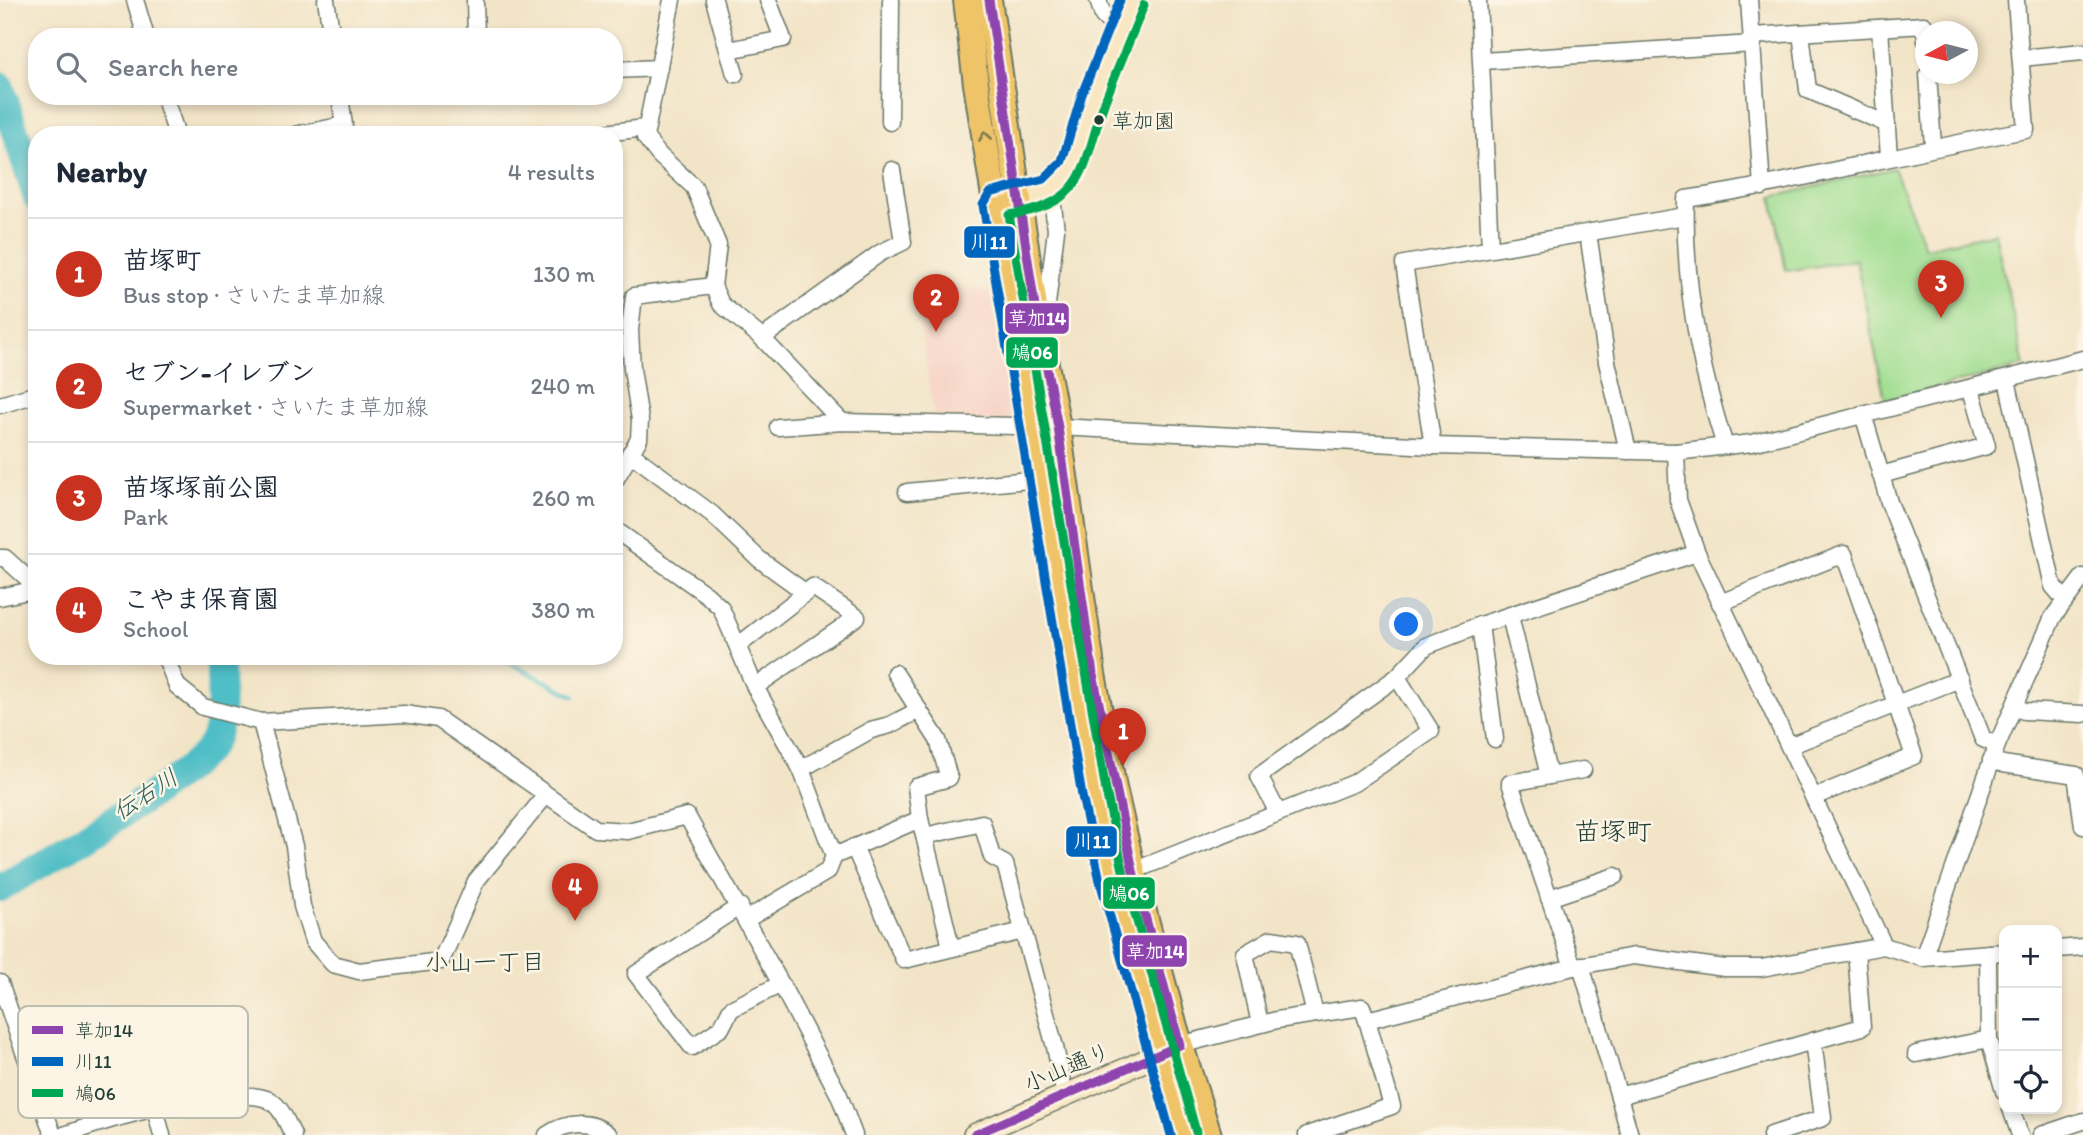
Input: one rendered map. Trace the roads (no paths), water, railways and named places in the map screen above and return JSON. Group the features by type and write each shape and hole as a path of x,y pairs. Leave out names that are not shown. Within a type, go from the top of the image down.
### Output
{"main road":[{"path":"966,0 1007,202 1035,307 1058,428 1093,674 1170,1050 1184,1135"},
{"path":"989,0 1031,428 1109,866 1170,1050 1209,1135"}],"street":[{"path":"135,0 143,28"},
{"path":"326,0 330,28"},
{"path":"475,0 476,28"},
{"path":"672,0 645,137 659,155 694,187 718,245 713,286 721,304 762,338 842,422"},
{"path":"714,0 735,74"},
{"path":"729,50 783,39 768,0"},
{"path":"890,122 891,0"},
{"path":"1098,0 1103,16 1119,32"},
{"path":"1007,202 1051,190 1073,167 1093,99 1133,0"},
{"path":"1478,0 1490,248"},
{"path":"1749,0 1762,187"},
{"path":"1726,446 1708,391 1689,279 1686,199 1762,187 1933,146 2026,130 2016,0"},
{"path":"1482,61 1915,26"},
{"path":"1880,28 1889,157"},
{"path":"1801,33 1808,90 1887,124"},
{"path":"2022,58 2083,52"},
{"path":"623,70 659,68"},
{"path":"1929,84 1933,146"},
{"path":"167,105 174,126"},
{"path":"339,126 344,125 341,105"},
{"path":"623,131 645,128"},
{"path":"762,338 880,253 903,242 892,170"},
{"path":"1035,307 1047,304 1056,230 1051,190"},
{"path":"1433,446 1404,264 1685,216"},
{"path":"1588,233 1608,362 1628,451"},
{"path":"623,466 639,439 640,420 632,369 634,296 713,286"},
{"path":"623,319 632,319"},
{"path":"778,427 842,422 1058,428 1433,446 1676,452 1752,443 2083,359"},
{"path":"2007,380 2053,586 2064,599"},
{"path":"1881,475 1987,446 1971,389"},
{"path":"0,405 28,397"},
{"path":"1863,414 1881,475 1983,739 2003,765 2076,775 2083,826"},
{"path":"1676,452 1678,500 1697,554 1884,946"},
{"path":"630,453 712,514 760,559 806,593"},
{"path":"907,492 1039,479"},
{"path":"623,535 707,594 721,608 755,687 801,769 834,856 828,871 743,913 636,974 692,1047 721,1028 732,1009 781,984"},
{"path":"1278,813 1259,776 1397,677 1426,646 1480,625 1697,554"},
{"path":"1720,603 1844,554 1894,705 1914,756 1814,797"},
{"path":"0,558 5,558 28,580"},
{"path":"1923,958 1994,752 2044,635 2064,599 2083,577"},
{"path":"739,645 813,587 857,617 755,687"},
{"path":"0,597 28,590"},
{"path":"1510,616 1549,776"},
{"path":"1480,625 1484,704 1495,739"},
{"path":"169,665 177,685 204,707 261,722 404,714 438,719 596,829 628,831 687,816 781,984 839,1096 854,1135"},
{"path":"895,673 938,740 949,778 916,787 920,819 951,947"},
{"path":"1133,871 1354,783 1431,731 1397,677"},
{"path":"1789,746 1959,679"},
{"path":"2014,707 2083,714"},
{"path":"801,769 871,730 890,725 919,710"},
{"path":"261,722 294,846 302,906 310,933 333,964 359,971 441,961 476,881 546,795"},
{"path":"1583,770 1510,783 1549,898 1577,966 1619,1096 1624,1133"},
{"path":"834,856 920,819"},
{"path":"925,836 982,823 992,857 1005,864 1055,1047 1065,1096"},
{"path":"855,847 904,960 1023,931"},
{"path":"1549,898 1615,876"},
{"path":"1259,1024 1245,954 1271,939 1297,943 1315,1014"},
{"path":"1367,1020 1577,966 1634,956 1725,968 1761,968 1884,946 1923,958 1996,953 1989,1039 1999,1074"},
{"path":"2062,949 2083,947"},
{"path":"1619,1096 1862,1027 1856,951"},
{"path":"0,983 18,1036"},
{"path":"1170,1050 1259,1024 1362,1007 1392,1106 1307,1135"},
{"path":"1916,1054 1989,1039"},
{"path":"1771,1135 1823,1118 1813,1041"},
{"name":"小山通り","path":"974,1135 1170,1050"},
{"path":"248,1097 269,1100 279,1109 293,1135"},
{"path":"2013,1114 2020,1135"},
{"path":"46,1118 52,1135"},
{"path":"64,1135 124,1118"},
{"path":"157,1118 162,1135"},
{"path":"2041,1135 2083,1121"},
{"path":"547,1135 560,1126 574,1124 592,1126 609,1135"}],"waterway":[{"name":"伝右川","path":"0,86 28,171"},
{"name":"伝右川","path":"0,888 116,818 201,757 217,732 221,700 220,665"},
{"path":"514,665 574,696"}],"place":[{"name":"草加園","path":"1099,120"},
{"name":"苗塚塚前公園","path":"1941,318"},
{"name":"セブン-イレブン","path":"936,332"},
{"name":"苗塚町","path":"1123,766"},
{"name":"こやま保育園","path":"575,921"}],"district":[{"name":"苗塚町","path":"1613,831"},
{"name":"小山一丁目","path":"485,961"}]}
